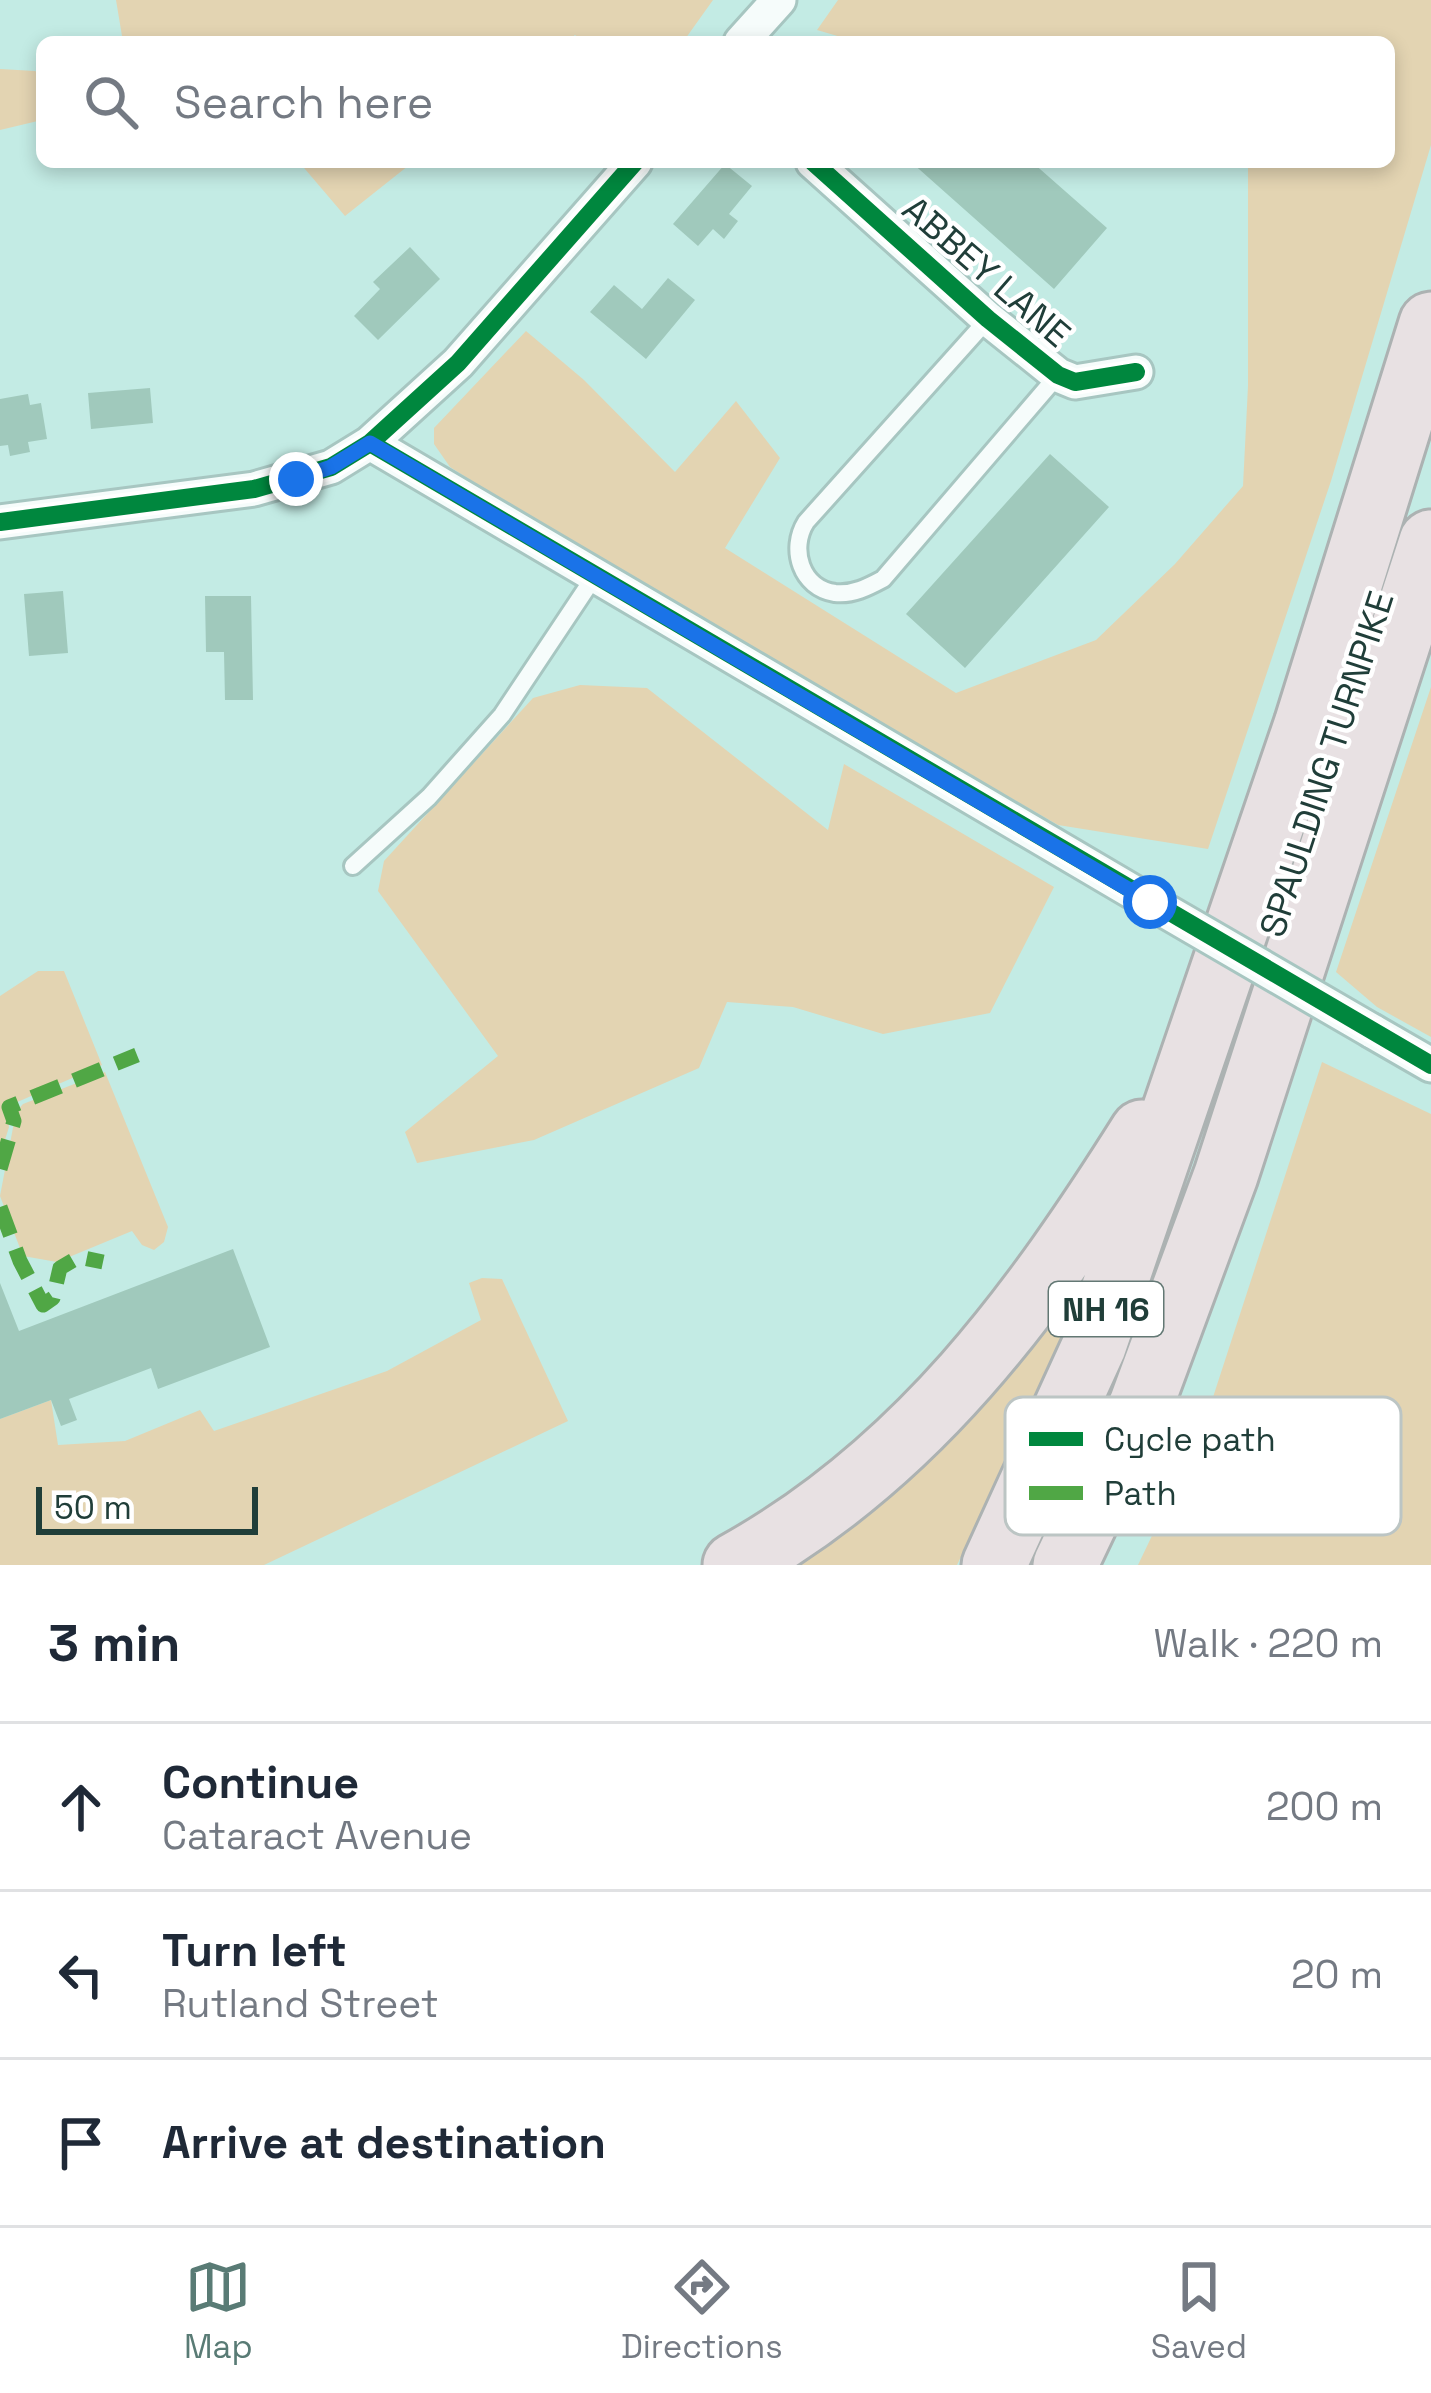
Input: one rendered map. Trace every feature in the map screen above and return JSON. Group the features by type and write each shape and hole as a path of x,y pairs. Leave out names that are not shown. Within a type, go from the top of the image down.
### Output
{"highway":[{"name":"SPAULDING TURNPIKE","path":"1072,1397 1094,1346 1306,725 1431,324"},
{"name":"SPAULDING TURNPIKE","path":"1145,1397 1226,1175 1431,542"},
{"path":"735,1565 830,1502 937,1410 1052,1271 1197,1045"},
{"name":"SPAULDING TURNPIKE","path":"994,1565 1009,1535"},
{"name":"SPAULDING TURNPIKE","path":"1064,1565 1079,1535"}],"street":[{"path":"746,36 779,0"},
{"path":"0,522 254,489 331,467 370,443 458,363 630,168"},
{"name":"ABBEY LANE","path":"820,168 988,319 1058,375 1075,382 1136,372"},
{"path":"370,443 1431,1065"}],"lane":[{"path":"988,319 806,522 800,532 798,558 820,589 839,594 861,591 883,579 1058,375"},
{"path":"352,866 429,797 502,715 594,577"}],"shaded area":[{"path":"116,0 713,0 687,36 122,36"},
{"path":"838,0 1431,0 1431,145 1331,481 1208,849 1058,825 591,557 450,467 434,444 434,428 526,331 584,380 675,472 736,401 780,458 725,548 956,693 1096,640 1175,564 1243,486 1248,168 1395,168 1395,36 838,36 817,30"},
{"path":"0,69 36,72 36,121 0,130"},
{"path":"304,168 405,168 345,216"},
{"path":"580,685 647,688 828,830 844,764 1054,887 990,1013 883,1034 793,1007 727,1002 699,1068 534,1140 417,1163 405,1132 498,1056 378,891 384,861 533,698"},
{"path":"1431,687 1431,1037 1377,1007 1336,972"},
{"path":"38,971 64,971 102,1065 6,1107 9,1127 0,1156 0,996"},
{"path":"1322,1062 1431,1114 1431,1565 1138,1565 1152,1535 1401,1535 1401,1397 1213,1397"},
{"path":"105,1072 168,1227 164,1242 154,1250 142,1245 132,1231 57,1262 23,1256 0,1196 16,1112 23,1104"},
{"path":"1067,1276 1085,1285 1038,1397 1005,1397 1005,1468 957,1565 764,1565"},
{"path":"502,1279 568,1421 264,1565 0,1565 0,1419 51,1400 58,1445 125,1441 200,1410 214,1431 387,1371 481,1320 469,1283"}],"building":[{"path":"722,168 730,168 752,186 729,214 738,221 724,239 713,229 698,246 673,224"},
{"path":"918,168 1039,168 1107,228 1054,289"},
{"path":"410,247 440,279 378,340 354,316 380,289 373,282"},
{"path":"668,278 695,300 646,359 590,312 614,285 642,309"},
{"path":"150,388 153,423 91,429 88,393"},
{"path":"28,394 30,405 41,403 47,439 28,442 30,452 10,456 8,445 0,446 0,399"},
{"path":"1050,454 1109,507 965,668 906,614"},
{"path":"63,591 68,653 29,656 24,594"},
{"path":"205,596 251,596 253,700 225,700 224,652 206,652"},
{"path":"233,1249 270,1347 158,1389 151,1368 69,1399 77,1420 61,1426 51,1400 0,1419 0,1283 19,1331"}],"marked path":[{"path":"0,1169 14,1121 9,1107 137,1055"},
{"path":"0,1207 43,1305 53,1298 60,1268 79,1257 103,1262"}],"cycle path":[{"path":"0,522 254,489 331,467 370,443 458,363 630,168"},
{"path":"820,168 988,319 1058,375 1075,382 1136,372"},
{"path":"370,443 1431,1065"}],"route":[{"path":"296,479 331,467 370,443 1150,902"}]}
